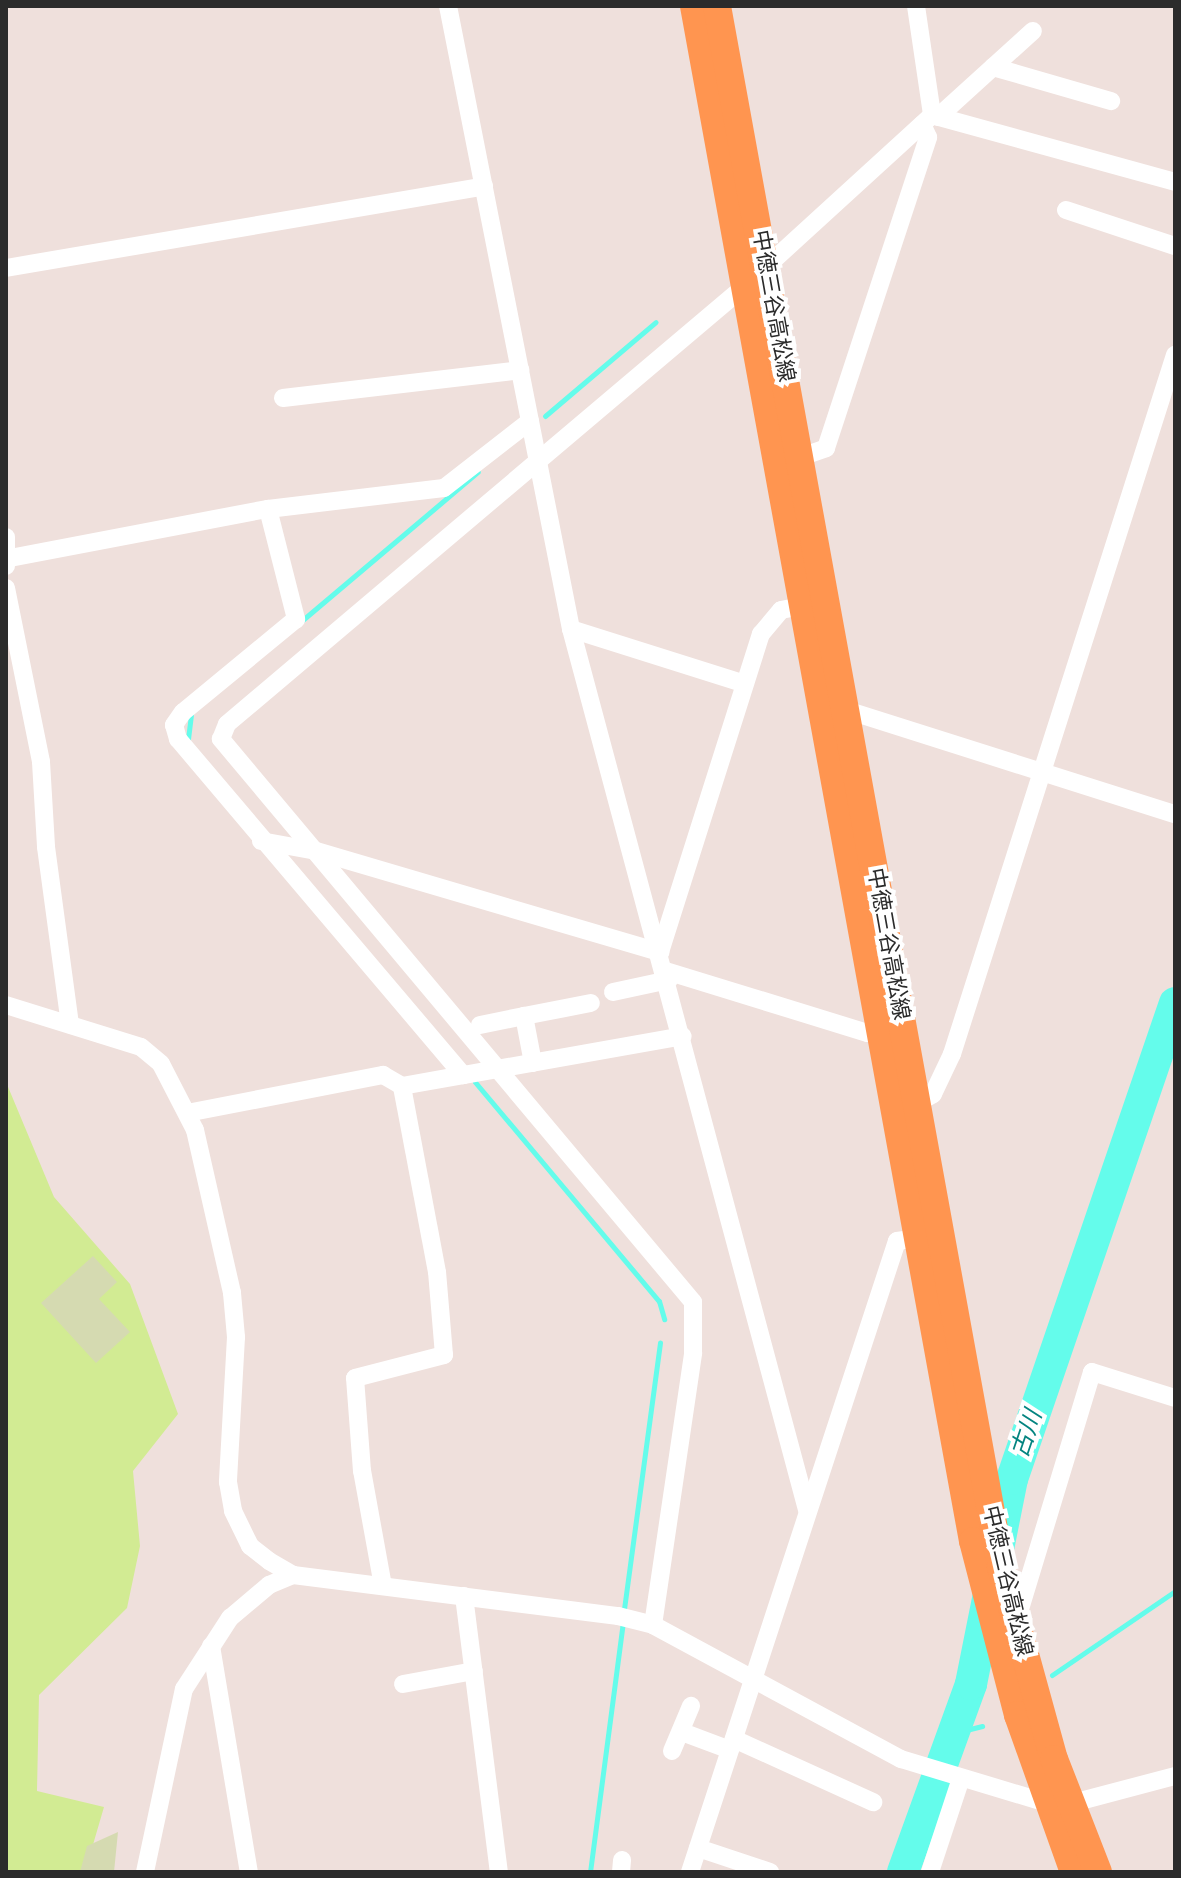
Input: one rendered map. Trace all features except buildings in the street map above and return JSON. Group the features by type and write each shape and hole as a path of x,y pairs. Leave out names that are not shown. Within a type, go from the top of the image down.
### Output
{"main road":[{"name":"中徳三谷高松線","path":"694,6 755,276 930,1236 1014,1624 1074,1872"},
{"name":"中徳三谷高松線","path":"717,6 755,276"},
{"name":"中徳三谷高松線","path":"834,706 881,1030 906,1108"},
{"name":"中徳三谷高松線","path":"930,1236 973,1541 1000,1657 1058,1804 1098,1872"}],"street":[{"path":"448,6 571,629 668,976 807,1510"},
{"path":"789,460 826,448 928,137 931,119 916,6"},
{"path":"653,1625 693,1353 693,1302 501,1069 221,739 227,724 539,463 1033,31"},
{"path":"993,67 1111,101"},
{"path":"931,119 1175,182"},
{"path":"6,268 484,186"},
{"path":"1066,210 1175,246"},
{"path":"906,1108 933,1094 952,1054 1175,355"},
{"path":"283,398 520,370"},
{"path":"6,537 8,562 268,509 444,488 530,421"},
{"path":"268,509 296,619 174,725 178,739 261,841 463,1075"},
{"path":"6,588 11,659 41,762 70,1024"},
{"path":"660,952 761,634 781,610 814,604"},
{"path":"571,629 745,684"},
{"path":"834,706 1175,814"},
{"path":"261,841 316,851 660,952"},
{"path":"613,992 668,976 868,1033 881,1030"},
{"path":"480,1025 591,1003"},
{"path":"6,1005 141,1047 161,1064 187,1113 204,1164 232,1293 238,1370 229,1432 233,1511 250,1546 293,1575 618,1616 653,1625 752,1682 901,1759 1058,1804 1175,1776"},
{"path":"524,1016 533,1063"},
{"path":"187,1113 383,1075 402,1086 683,1036"},
{"path":"383,1586 373,1509 362,1471 355,1378 444,1355 437,1272 402,1086"},
{"path":"690,1872 897,1241 930,1236"},
{"path":"1014,1624 1092,1372 1175,1398"},
{"path":"145,1872 175,1713 211,1646 251,1597 293,1575"},
{"path":"464,1596 499,1872"},
{"path":"211,1646 249,1872"},
{"path":"403,1684 474,1671"},
{"path":"672,1751 691,1706"},
{"path":"682,1732 732,1744 873,1802"},
{"path":"930,1872 956,1777"},
{"path":"698,1848 770,1872"}],"green space":[{"path":"6,1082 54,1197 130,1284 178,1414 133,1471 140,1546 127,1608 39,1695 37,1791 104,1807 85,1872 6,1872"},
{"path":"93,1256 117,1282 99,1299 130,1332 96,1363 41,1303"},
{"path":"118,1832 114,1872 80,1872 87,1846"}],"waterway":[{"path":"545,416 656,322"},
{"path":"299,623 478,472"},
{"path":"188,739 191,715"},
{"name":"古川","path":"903,1872 971,1684 1012,1479 1175,1003"},
{"path":"475,1082 659,1301 664,1319"},
{"path":"624,1609 660,1342"},
{"path":"1052,1675 1175,1591"},
{"path":"590,1872 623,1623"},
{"path":"954,1733 982,1726"}]}
